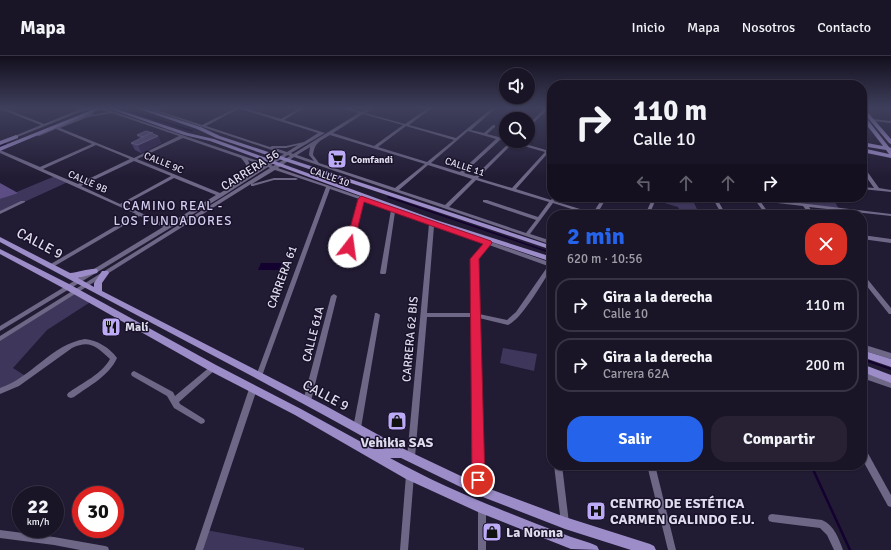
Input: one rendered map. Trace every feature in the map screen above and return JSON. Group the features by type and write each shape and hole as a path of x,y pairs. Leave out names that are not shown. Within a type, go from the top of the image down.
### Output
{"main road":[{"path":"0,143 34,131"},
{"path":"0,150 38,131"},
{"name":"CALLE 10","path":"172,131 184,135 215,136 378,189 392,190 522,234 547,246"},
{"path":"208,131 215,136"},
{"path":"874,131 890,152"},
{"path":"882,131 891,142"},
{"name":"CALLE 10","path":"215,136 363,197 547,261"},
{"path":"867,142 874,141 878,136"},
{"path":"867,145 890,152"},
{"path":"867,150 890,152"},
{"name":"CALLE 9","path":"0,239 198,345 323,409 406,455 479,490 564,523 650,550"},
{"name":"CALLE 9","path":"2,254 72,289 214,369 325,427 410,475 571,546 593,550"},
{"path":"69,276 81,275 94,271"},
{"path":"98,292 98,283 105,273"},
{"path":"198,345 200,361"},
{"path":"867,355 891,363"},
{"path":"214,369 240,367"},
{"path":"867,370 891,379"},
{"path":"323,409 325,427"},
{"path":"373,454 406,455"}],"street":[{"path":"0,150 49,131"},
{"name":"CALLE 9C","path":"64,131 221,195"},
{"path":"316,131 322,133"},
{"name":"CARRERA 56","path":"280,162 294,156 325,131"},
{"name":"CARRERA 56","path":"280,162 288,154 332,131"},
{"path":"375,147 397,131"},
{"path":"428,131 456,139"},
{"path":"392,190 429,163 467,131"},
{"path":"472,131 499,138"},
{"path":"485,134 488,131"},
{"name":"CALLE 11","path":"329,133 429,163 475,179 547,198"},
{"path":"78,186 184,135"},
{"name":"CALLE 10","path":"184,135 290,174 363,197"},
{"name":"CALLE 10","path":"215,136 262,146 308,160 392,190 547,242"},
{"path":"262,146 286,147 318,138"},
{"path":"318,138 312,147 311,155 316,162 322,165"},
{"path":"461,174 499,138"},
{"path":"40,169 95,144"},
{"path":"253,161 268,155 270,150 269,148"},
{"path":"446,207 505,148"},
{"path":"535,148 547,151"},
{"name":"CALLE 9B","path":"0,150 168,227"},
{"path":"274,150 279,155 282,168 290,174 296,167 303,164 315,163"},
{"path":"513,190 547,155"},
{"path":"238,185 246,178 250,169 248,161 242,157"},
{"path":"253,161 280,162 308,160"},
{"path":"271,167 280,162"},
{"name":"CARRERA 56","path":"82,283 94,271 271,167"},
{"name":"CARRERA 56","path":"0,329 82,283 105,273 233,194 271,167"},
{"path":"867,175 878,190"},
{"path":"121,205 174,176"},
{"path":"233,194 258,182 274,178 289,178 314,182"},
{"name":"CARRERA 61","path":"258,376 328,187"},
{"path":"867,189 891,191"},
{"path":"344,266 363,197"},
{"path":"486,201 538,219"},
{"path":"0,213 23,202"},
{"path":"522,234 538,219 551,202"},
{"name":"CALLE 11","path":"561,202 582,210"},
{"path":"784,202 848,210"},
{"name":"CALLE 10","path":"386,205 393,210 488,243 519,252"},
{"path":"805,205 809,210"},
{"path":"383,273 393,210"},
{"path":"867,212 891,215"},
{"path":"51,266 140,214"},
{"name":"CARRERA 62 BIS","path":"406,455 424,315 432,223"},
{"path":"867,238 891,240"},
{"path":"479,490 475,259 488,243"},
{"path":"424,315 476,315 508,323 518,314 547,270"},
{"path":"867,282 891,312"},
{"name":"CARRERA 56","path":"0,339 72,289"},
{"name":"CALLE 61A","path":"307,401 334,296"},
{"path":"357,428 377,315"},
{"path":"0,392 17,384 66,348 80,341 86,341 102,348 114,358 113,362 106,369 71,395"},
{"path":"867,349 891,356"},
{"path":"175,402 214,369"},
{"path":"134,374 170,394 177,406 201,421"},
{"path":"867,377 891,386"},
{"path":"199,550 253,389"},
{"path":"867,460 891,503"},
{"path":"559,470 564,523"},
{"path":"653,470 672,550"},
{"path":"404,550 410,475"},
{"path":"482,508 482,550"},
{"path":"772,518 822,524 828,527 839,550"},
{"path":"0,534 54,541 105,550"}],"shaded area":[{"path":"55,176 68,182 0,213 0,199"},
{"path":"0,183 18,193 0,199"},
{"path":"661,202 694,202 698,210 680,210 678,207"},
{"path":"782,202 835,202 839,209"},
{"path":"261,263 282,263 279,270 258,270"},
{"path":"75,292 92,301 47,330 13,368 27,377 0,391 0,339"},
{"path":"503,348 537,354 534,371 500,363"},
{"path":"206,530 304,548 304,550 199,550"}],"building":[{"path":"146,131 153,133 143,137 137,135"},
{"path":"151,133 158,136 138,145 131,143"}],"waterway":[{"path":"388,197 547,251"},
{"path":"867,361 891,369"},
{"path":"813,470 850,550"}],"place":[{"name":"Comfandi","path":"337,159"},
{"name":"Malí","path":"111,327"},
{"name":"Vehikia SAS","path":"397,421"},
{"name":"CENTRO DE ESTÉTICA CARMEN GALINDO E.U.","path":"596,511"},
{"name":"La Nonna","path":"492,532"}],"district":[{"name":"CAMINO REAL - LOS FUNDADORES","path":"173,212"}],"route":[{"path":"349,247 361,199 488,243 475,259 478,480"}]}
